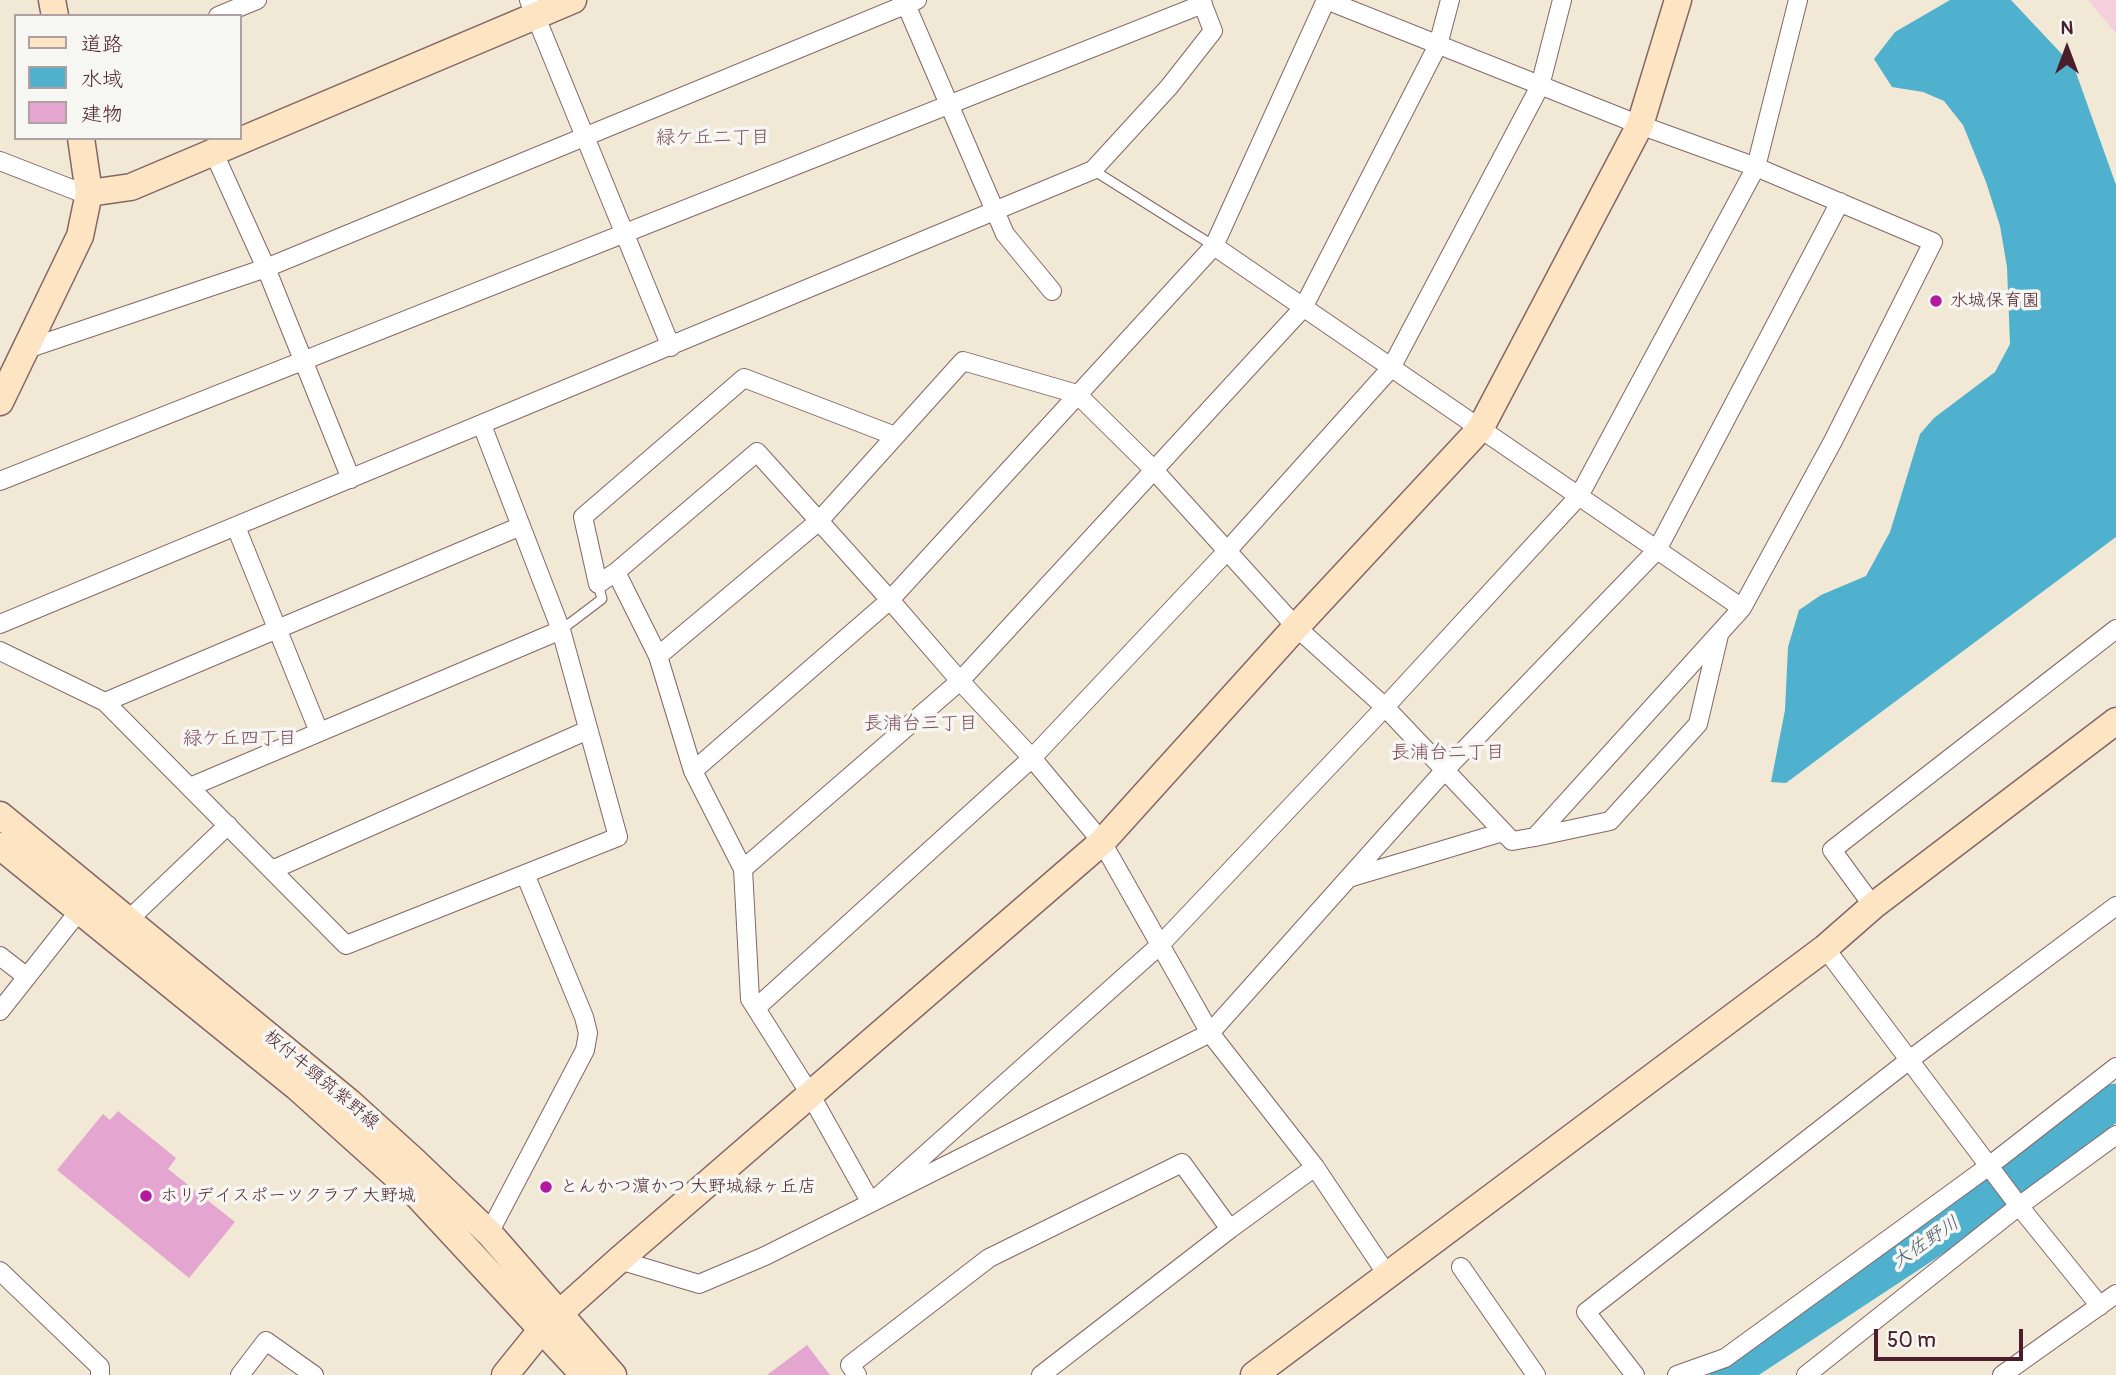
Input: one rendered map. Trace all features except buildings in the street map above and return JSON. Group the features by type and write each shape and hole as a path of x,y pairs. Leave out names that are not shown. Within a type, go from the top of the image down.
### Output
{"street":[{"path":"223,14 257,0"},
{"path":"242,139 532,8 573,0"},
{"path":"693,771 890,600 1214,246 1326,0 1640,125 1756,167 1933,242 1833,441 1742,608 1535,837"},
{"path":"743,869 960,681 1303,308 1438,45 1450,0"},
{"path":"755,1008 1032,758 1227,551 1391,368 1541,86 1562,0"},
{"path":"505,1375 551,1322 619,1260 1102,842 1480,429 1640,125 1678,0"},
{"path":"24,350 266,268 909,2 1005,234 1052,291"},
{"path":"0,481 1202,2 1213,31 1169,86 1093,170 0,624"},
{"path":"871,1203 1160,945 1385,707 1579,496 1756,167 1801,3"},
{"path":"532,8 671,347"},
{"path":"0,402 80,236 89,193 81,140"},
{"path":"0,162 89,193 131,187 240,140"},
{"path":"213,152 266,268 351,479"},
{"path":"619,1260 699,1284 765,1256 1210,1033 1444,771 1657,550 1840,202"},
{"path":"1214,246 1742,608"},
{"path":"658,656 819,521 963,361 1077,394 1153,470 1296,627 1385,707 1512,841 1610,821 1698,724 1720,631"},
{"path":"895,436 744,378 583,517 598,584 616,572 757,452 1032,758 1102,842 1210,1033 1315,1167 1388,1276"},
{"path":"0,651 105,702 346,945 618,837 561,630 482,425"},
{"path":"105,702 521,526"},
{"path":"236,527 319,732"},
{"path":"616,572 658,656 693,771 743,869 750,999 810,1094 871,1203"},
{"path":"1873,906 1832,850 2116,629"},
{"path":"190,787 561,630"},
{"path":"1254,1375 1825,948 1873,906 2116,721"},
{"path":"272,870 588,730"},
{"name":"板付牛頸筑紫野線","path":"0,815 119,928 415,1193 551,1322 613,1375"},
{"path":"119,928 228,825"},
{"path":"1348,878 1503,832"},
{"name":"板付牛頸筑紫野線","path":"0,846 79,911 119,928 349,1102 414,1160 489,1234 551,1322 584,1375"},
{"path":"489,1234 585,1050 588,1033 584,1017 525,874"},
{"path":"1635,1375 1586,1312 1908,1060 2116,906"},
{"path":"0,1011 79,911"},
{"path":"1825,948 2019,1206 2100,1306"},
{"path":"0,956 27,977"},
{"path":"1677,1375 1725,1358 1989,1166 2116,1067"},
{"path":"1806,1375 2019,1206 2116,1135"},
{"path":"857,1375 850,1365 989,1258 1182,1163 1230,1229"},
{"path":"1041,1375 1315,1167"},
{"path":"1461,1267 1535,1375"},
{"path":"0,1271 100,1367 100,1375"},
{"path":"2001,1375 2116,1294"},
{"path":"240,1375 266,1341 314,1375"}],"lane":[{"path":"1093,170 1214,246"},
{"path":"561,630 601,599 598,584"}],"shaded area":[{"path":"2088,0 2116,0 2116,33"}],"water":[{"path":"1950,0 2011,0 2074,67 2116,185 2116,537 1786,783 1771,782 1785,710 1788,647 1799,610 1821,595 1866,576 1890,532 1920,434 1934,418 1995,372 2010,344 2007,267 2000,226 1963,125 1944,101 1923,92 1892,87 1874,59 1895,32"}],"waterway":[{"name":"大佐野川","path":"1727,1375 1949,1229 2116,1101"}],"place":[{"name":"水城保育園","path":"1936,301"},
{"name":"とんかつ濵かつ 大野城緑ヶ丘店","path":"546,1187"},
{"name":"ホリデイスポーツクラブ 大野城","path":"146,1196"}],"district":[{"name":"緑ケ丘二丁目","path":"713,138"},
{"name":"長浦台三丁目","path":"921,724"},
{"name":"緑ケ丘四丁目","path":"240,739"},
{"name":"長浦台二丁目","path":"1448,753"}]}
